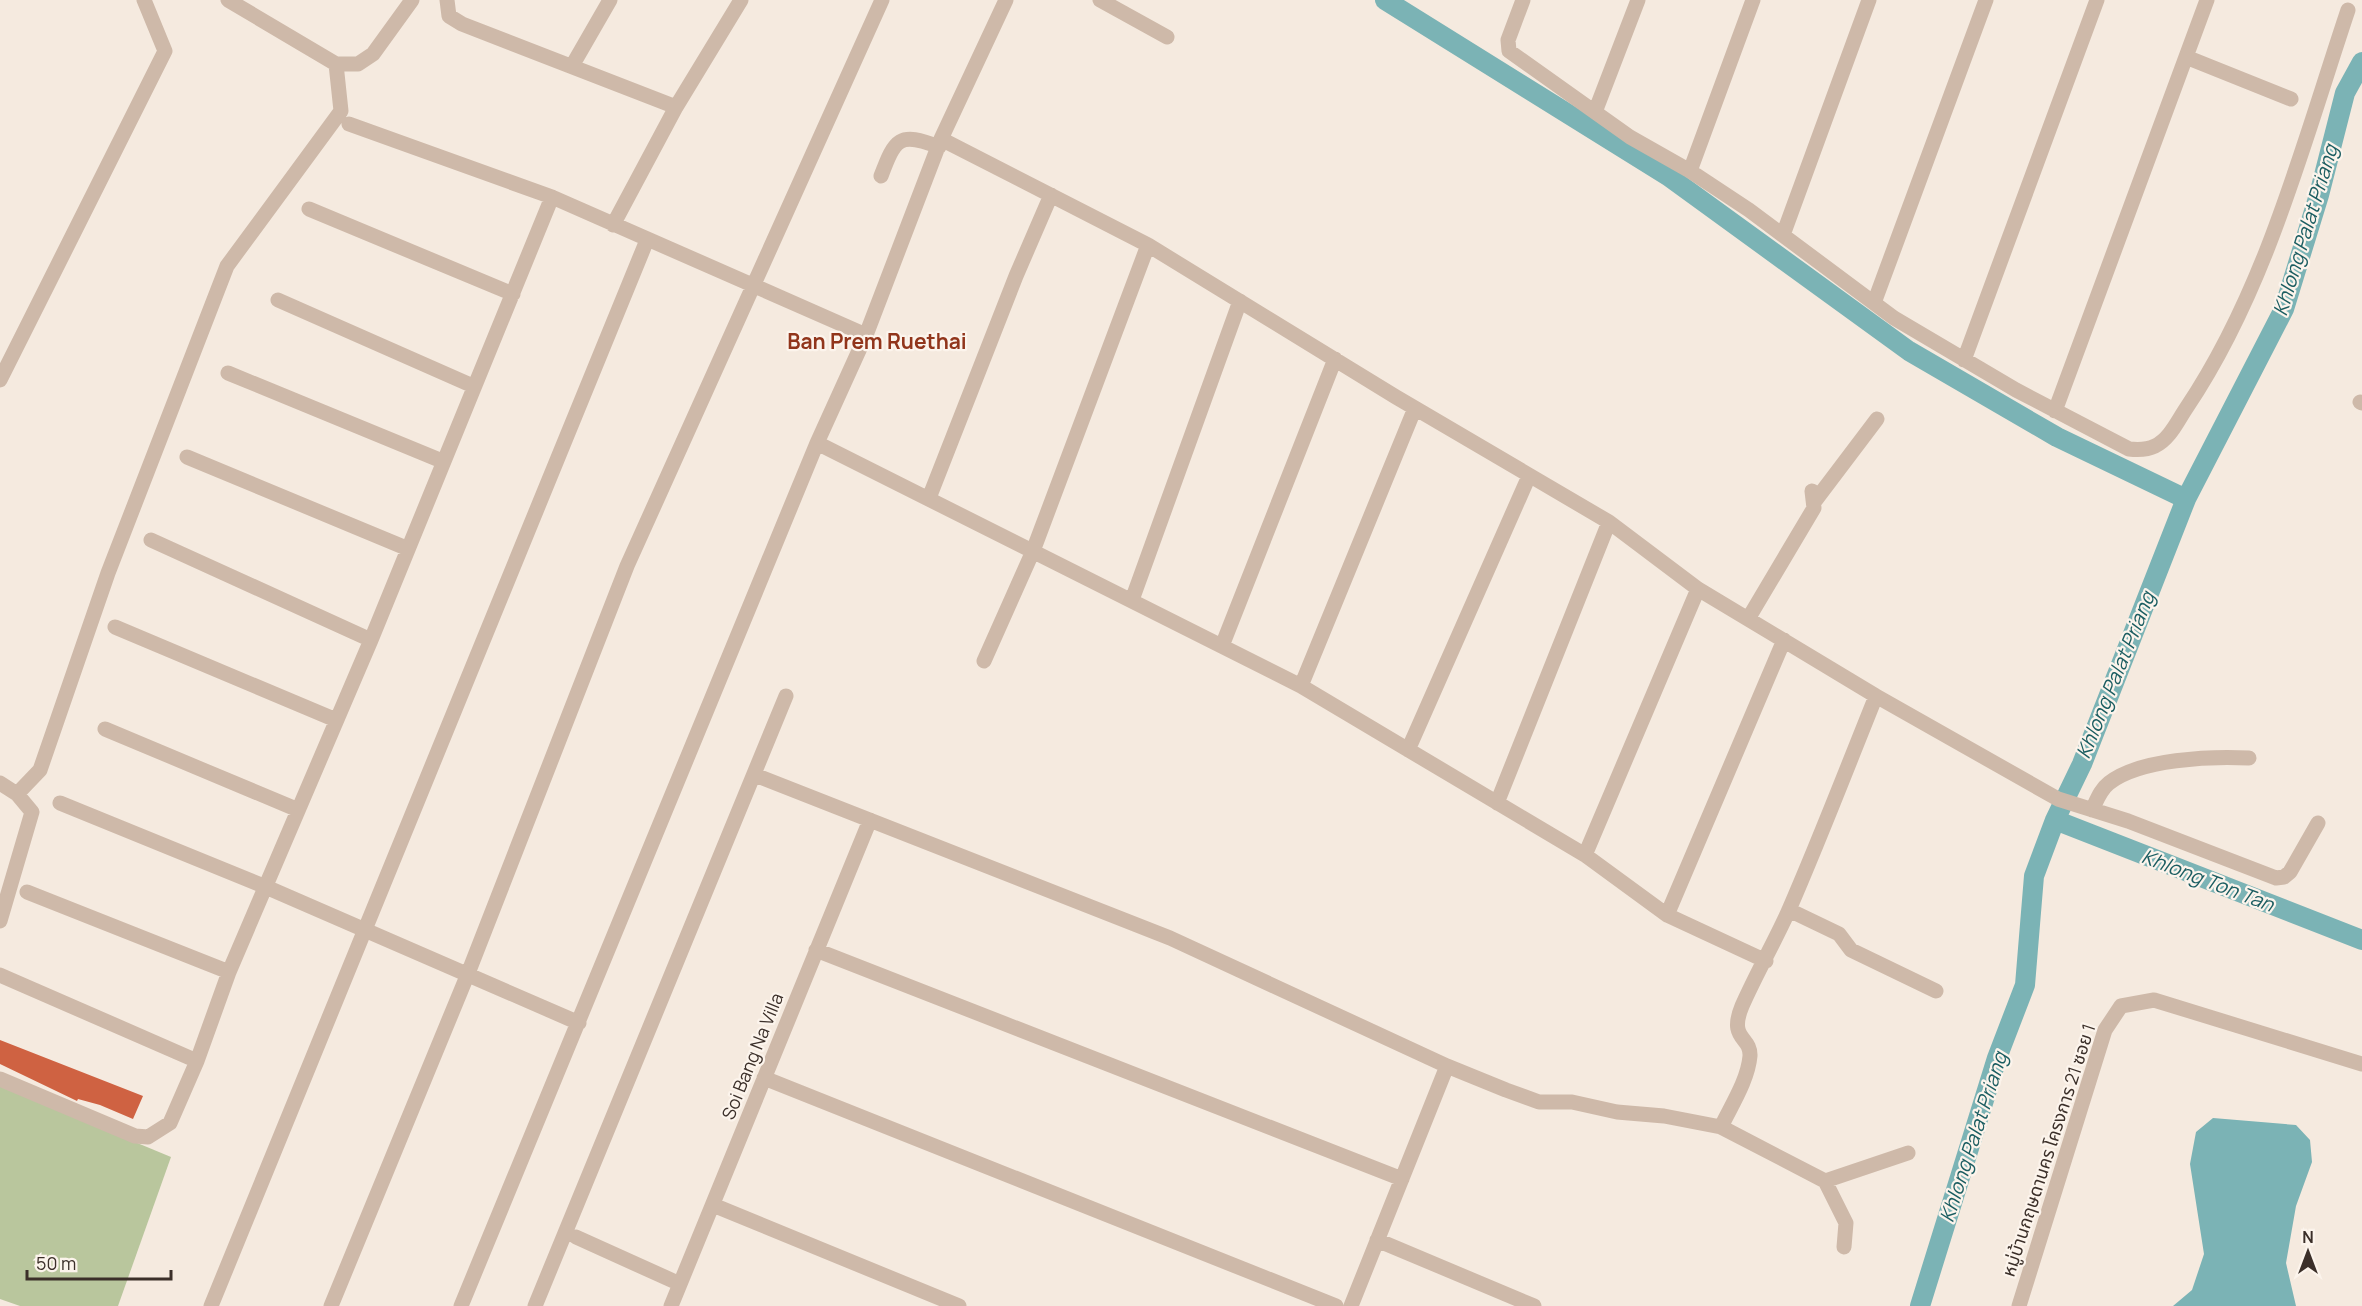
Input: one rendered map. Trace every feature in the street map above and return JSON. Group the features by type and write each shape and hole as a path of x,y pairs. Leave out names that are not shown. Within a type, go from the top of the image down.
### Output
{"street":[{"path":"0,380 165,51 144,0"},
{"path":"228,0 336,64 358,64 374,54 412,0"},
{"path":"447,0 449,15 462,24 676,107"},
{"path":"572,66 610,0"},
{"path":"612,225 676,107 741,0"},
{"path":"331,1306 467,976 627,566 752,284 882,0"},
{"path":"461,1306 817,443 866,335 940,143 1006,0"},
{"path":"1100,0 1167,38"},
{"path":"1523,0 1508,40 1509,51 1630,137 1690,171 1783,235 1874,303 1964,360 2128,449 2142,450 2156,446 2169,434 2214,366 2272,237 2348,10"},
{"path":"1595,111 1638,0"},
{"path":"1690,171 1753,0"},
{"path":"1783,235 1869,0"},
{"path":"1874,303 1986,0"},
{"path":"1964,360 2097,0"},
{"path":"2055,411 2207,0"},
{"path":"2186,57 2291,99"},
{"path":"17,794 40,771 108,573 227,266 340,111 336,64"},
{"path":"349,124 552,197 866,335"},
{"path":"881,176 893,147 903,139 940,143 1052,195 1148,245 1415,408 1609,522 1698,589 1876,696 2058,799 2128,821 2276,878 2284,877 2290,872 2318,823"},
{"path":"929,498 1016,276 1052,195"},
{"path":"0,1079 135,1136 148,1137 170,1123 197,1061 229,972 266,887 296,809 371,639 406,548 552,197"},
{"path":"309,209 513,294"},
{"path":"212,1306 367,931 647,240"},
{"path":"984,661 1033,550 1148,245"},
{"path":"278,300 473,386"},
{"path":"1132,600 1240,301"},
{"path":"1222,646 1335,359"},
{"path":"228,374 442,461"},
{"path":"1301,686 1415,408"},
{"path":"1748,619 1814,508 1814,496 1877,419"},
{"path":"817,443 1301,686 1585,855 1667,915 1766,961"},
{"path":"187,457 406,548"},
{"path":"1408,750 1529,476"},
{"path":"1497,803 1609,522"},
{"path":"151,540 371,639"},
{"path":"1585,855 1698,589"},
{"path":"115,627 336,720"},
{"path":"1667,915 1784,639"},
{"path":"535,1306 598,1146 755,775 786,696"},
{"path":"1721,1128 1747,1070 1750,1054 1748,1046 1738,1036 1737,1027 1742,1006 1789,910 1876,696"},
{"path":"105,729 296,809"},
{"path":"2085,809 2107,784 2140,767 2216,756 2249,758"},
{"path":"755,775 1170,938 1447,1066 1539,1102 1572,1102 1617,1112 1664,1116 1721,1128 1825,1180 1846,1223 1844,1247"},
{"path":"0,783 17,794 32,812 0,921"},
{"path":"60,803 266,887 579,1023"},
{"name":"Soi Bang Na Villa","path":"671,1306 870,820"},
{"path":"27,892 229,972"},
{"path":"1789,910 1839,934 1851,950 1936,991"},
{"path":"816,950 1402,1179"},
{"path":"0,975 197,1061"},
{"name":"หมู่บ้านกฤษดานคร โครงการ 21 ซอย 1","path":"2019,1306 2033,1254 2105,1030 2121,1006 2154,1000 2362,1064"},
{"path":"1351,1306 1447,1066"},
{"path":"764,1078 1336,1306"},
{"path":"1825,1180 1908,1153"},
{"path":"713,1205 959,1306"},
{"path":"576,1238 680,1284"},
{"path":"1377,1240 1534,1306"}],"green space":[{"path":"0,1086 171,1157 118,1306 20,1306 0,1299"}],"water":[{"path":"2213,1118 2296,1125 2310,1140 2312,1162 2296,1206 2286,1263 2296,1306 2173,1306 2192,1290 2204,1254 2190,1164 2196,1132"}],"building":[{"path":"0,1040 143,1096 133,1119 100,1105 78,1099 77,1101 0,1064"}],"waterway":[{"path":"1385,0 1668,176 1909,351 2057,437 2186,499"},
{"name":"Khlong Palat Priang","path":"1920,1306 1997,1058 2025,985 2034,876 2055,820 2082,764 2186,499 2284,309 2319,195 2345,93 2362,62"},
{"name":"Khlong Ton Tan","path":"2055,820 2362,940"}],"district":[{"name":"Ban Prem Ruethai","path":"877,341"}]}
